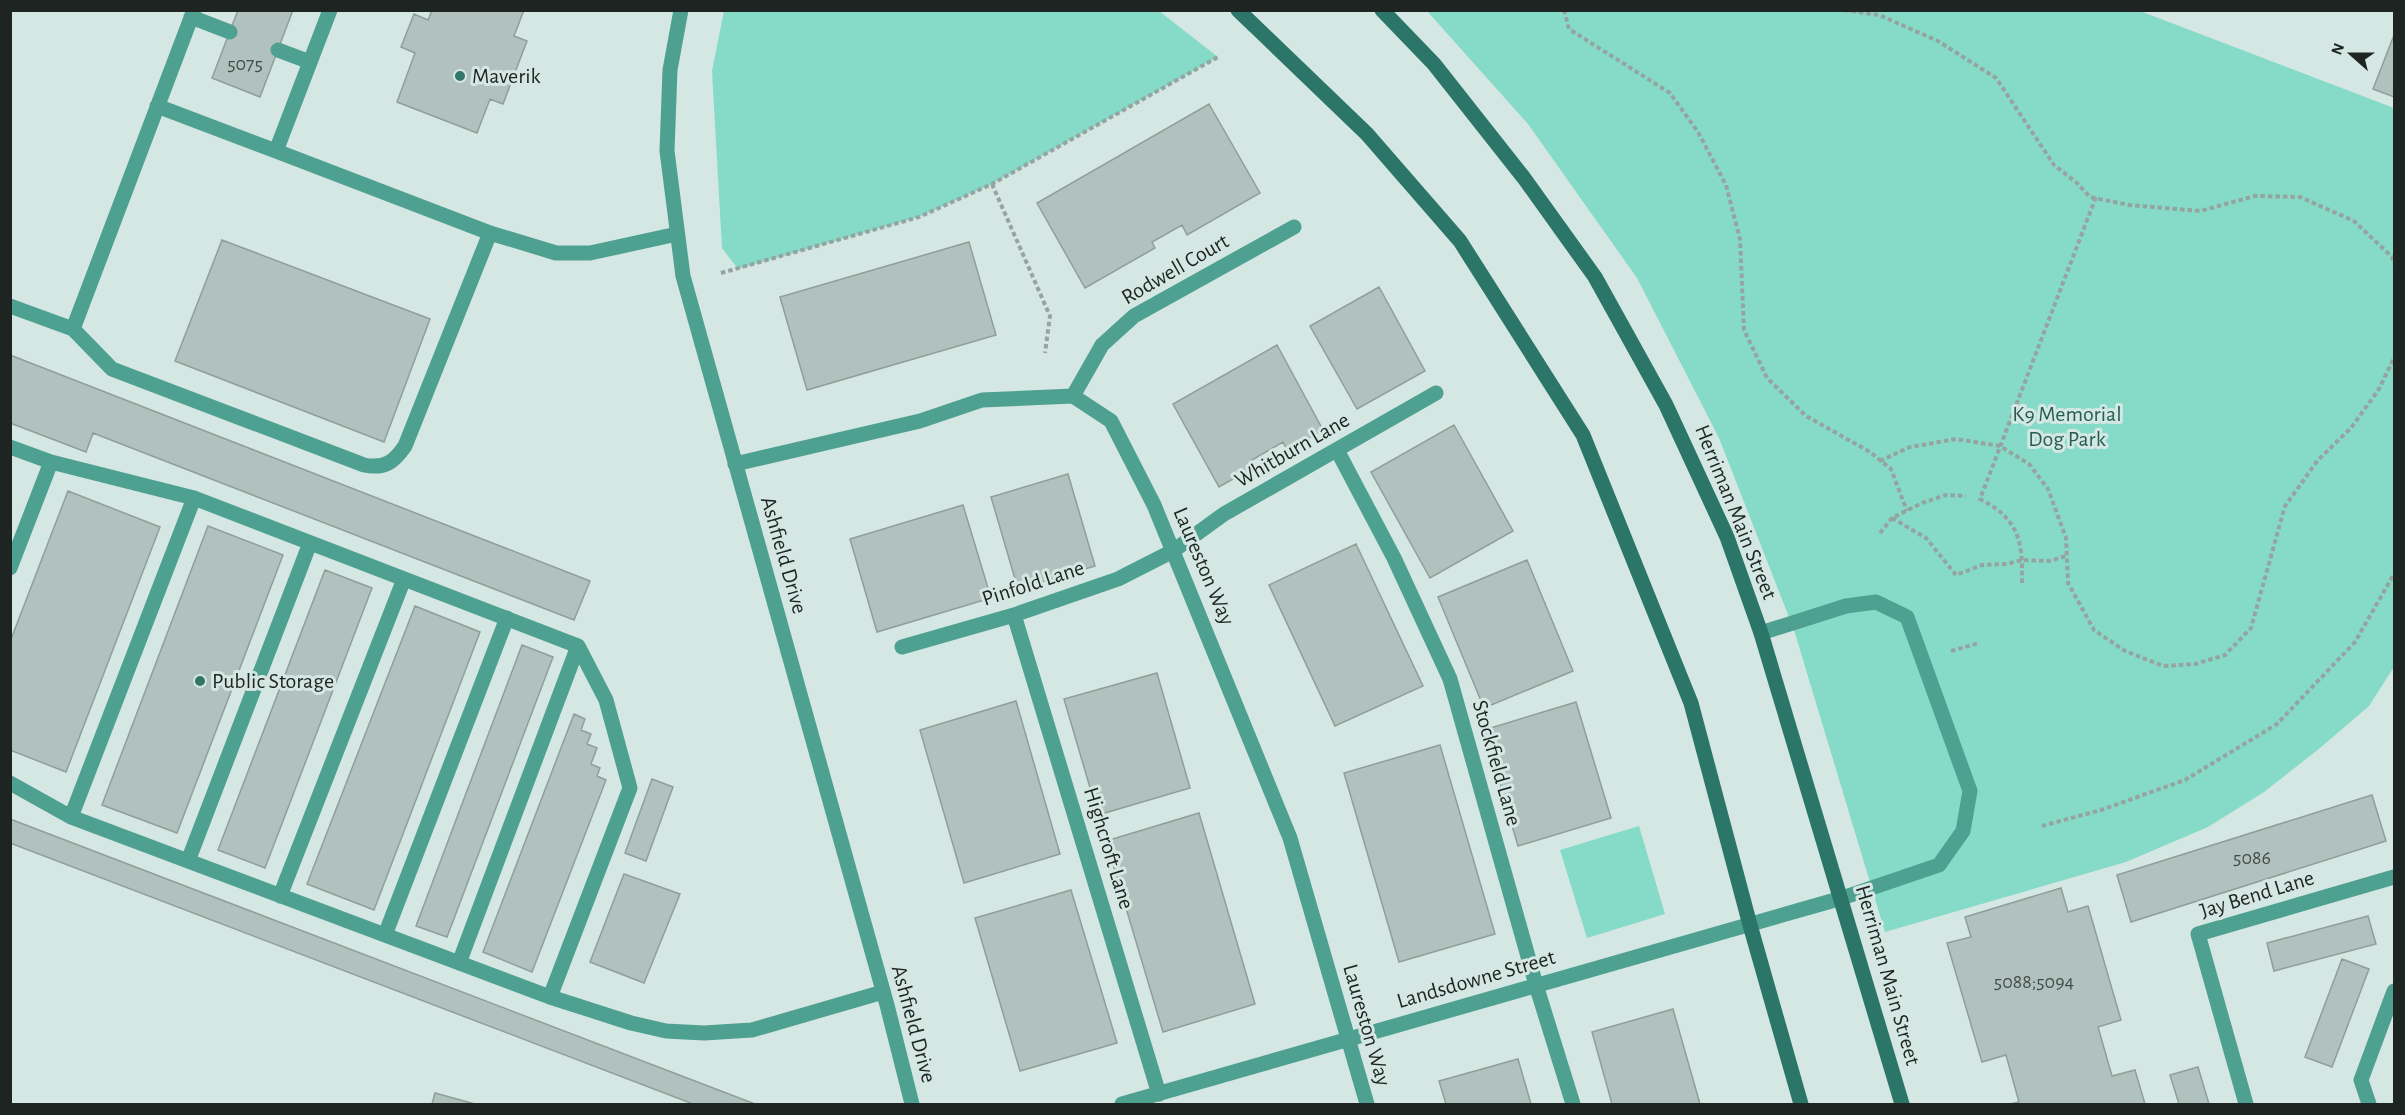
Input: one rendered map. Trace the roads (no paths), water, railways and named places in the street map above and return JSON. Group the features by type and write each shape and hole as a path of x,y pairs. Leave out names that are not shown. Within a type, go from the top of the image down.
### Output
{"main road":[{"path":"1238,10 1367,134 1460,241 1583,435 1691,703 1750,926 1801,1104"},
{"name":"Herriman Main Street","path":"1382,10 1441,73 1524,178 1595,277 1666,405 1727,537 1761,633 1902,1104"}],"street":[{"name":"Ashfield Drive","path":"681,10 670,70 667,151 683,276 883,992 912,1104"},
{"path":"276,151 328,11"},
{"path":"73,329 193,14 230,32"},
{"path":"278,50 310,62"},
{"path":"157,106 490,233 556,253 573,254 677,234"},
{"name":"Rodwell Court","path":"1073,396 1102,345 1134,316 1294,227"},
{"path":"10,306 73,329 112,369 364,465 384,467 392,462 405,446 490,233"},
{"name":"Whitburn Lane","path":"1173,550 1224,514 1436,393"},
{"path":"735,464 920,421 982,400 1073,396"},
{"name":"Laureston Way","path":"1073,396 1111,421 1154,505 1173,550 1290,838 1367,1104"},
{"path":"10,447 51,462 194,498 578,646 606,700 630,788 550,997"},
{"name":"Stockfield Lane","path":"1337,450 1394,558 1450,680 1536,985 1573,1104"},
{"path":"10,568 51,462"},
{"path":"71,817 194,498"},
{"path":"188,861 310,543"},
{"name":"Pinfold Lane","path":"902,646 1014,615 1118,579 1173,550"},
{"path":"280,896 404,579"},
{"name":"Landsdowne Street","path":"1122,1104 1750,926 1939,865 1963,831 1970,791 1906,617 1876,602 1846,606 1761,633"},
{"name":"Highcroft Lane","path":"1014,615 1159,1094"},
{"path":"385,935 507,618"},
{"path":"459,963 578,646"},
{"path":"10,783 71,817 550,997 631,1023 666,1031 704,1033 752,1030 883,992"},
{"name":"Jay Bend Lane","path":"2246,1104 2198,934 2394,876"},
{"path":"2369,1104 2361,1080 2394,991"}],"place":[{"name":"Maverik","path":"460,76"},
{"name":"Public Storage","path":"200,681"}],"park label":[{"name":"K9 Memorial Dog Park","path":"2067,426"}]}
